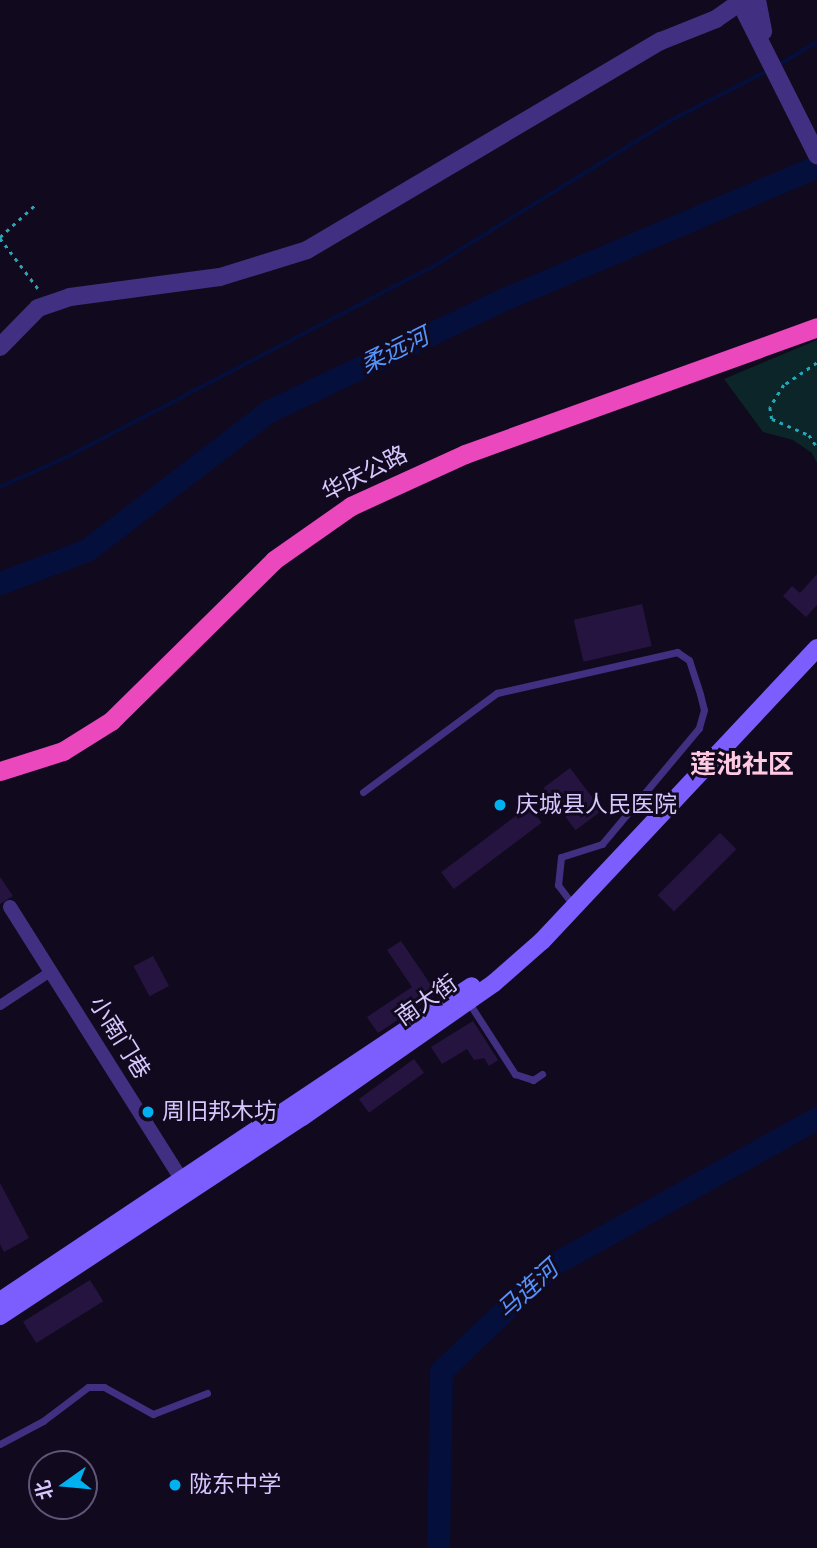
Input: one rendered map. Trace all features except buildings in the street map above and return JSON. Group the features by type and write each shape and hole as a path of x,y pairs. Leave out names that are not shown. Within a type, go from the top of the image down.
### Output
{"highway":[{"name":"华庆公路","path":"0,764 42,752 107,716 134,695 269,556 347,501 462,448 817,320"},
{"name":"华庆公路","path":"0,771 63,751 111,721 274,560 351,506 466,454 817,327"}],"main road":[{"name":"南大街","path":"4,1302 468,1003 542,941 571,903 817,634"},
{"name":"南大街","path":"186,1186 463,993 571,903 817,648"}],"street":[{"path":"0,347 19,324 49,304 109,288 220,276 307,250 660,41 711,12 743,0 817,138"},
{"path":"711,12 760,33 817,155"},
{"name":"小南门巷","path":"10,907 186,1186"},
{"path":"0,1004 50,972"}],"lane":[{"path":"363,792 497,694 677,652 689,660 700,694 704,710 699,728 602,844 561,857 558,885 571,903"},
{"path":"468,1003 516,1074 533,1080 542,1074"},
{"path":"0,1444 43,1421 88,1387 104,1387 153,1414 207,1393"}],"path":[{"path":"35,205 0,237 49,304"},
{"path":"817,363 784,385 770,407 772,419 809,435 817,447"}],"green space":[{"path":"817,340 817,463 812,453 793,440 763,432 724,379"}],"waterway":[{"path":"777,66 817,42"},
{"path":"0,487 67,457 437,264 666,123 767,71"},
{"name":"柔远河","path":"0,583 87,550 269,411 495,303 817,166"},
{"name":"马连河","path":"438,1548 441,1371 552,1265 817,1118"}],"place":[{"name":"庆城县人民医院","path":"500,805"},
{"name":"周旧邦木坊","path":"148,1112"},
{"name":"陇东中学","path":"175,1485"}],"district":[{"name":"莲池社区","path":"742,765"}]}
